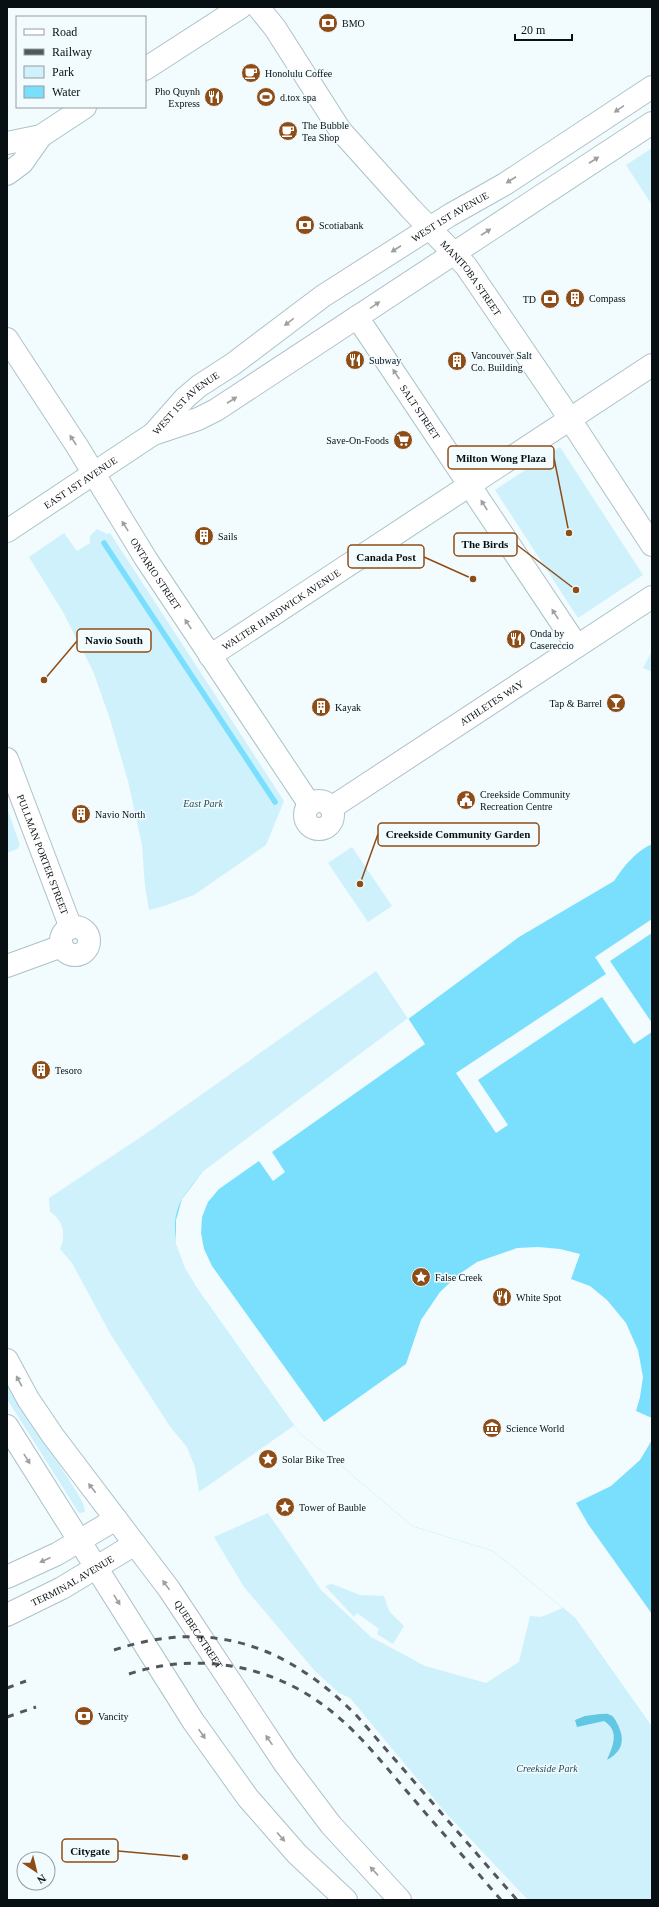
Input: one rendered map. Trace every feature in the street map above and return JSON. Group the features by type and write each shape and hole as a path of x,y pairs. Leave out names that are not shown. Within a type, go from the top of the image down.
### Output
{"street":[{"path":"146,68 241,7"},
{"name":"MANITOBA STREET","path":"258,7 275,28 340,130 468,270 570,419 652,545"},
{"name":"WEST 1ST AVENUE","path":"153,434 185,398 199,386 233,364 323,296 429,228 506,184 652,87"},
{"path":"7,174 22,163 41,136 83,108"},
{"name":"WEST 1ST AVENUE","path":"153,434 198,419 216,410 652,122"},
{"path":"7,143 41,136"},
{"name":"SALT STREET","path":"357,317 577,646"},
{"name":"ONTARIO STREET","path":"7,339 94,473 146,559 310,805"},
{"name":"WALTER HARDWICK AVENUE","path":"210,656 652,365"},
{"name":"EAST 1ST AVENUE","path":"7,530 153,434"},
{"name":"ATHLETES WAY","path":"310,805 306,811 306,819 315,828 324,828 333,818 331,808 652,597"},
{"name":"PULLMAN PORTER STREET","path":"7,758 67,937 7,966"},
{"name":"QUEBEC STREET","path":"7,1360 28,1398 53,1436 169,1589 285,1764 332,1825 400,1900"},
{"path":"7,1426 193,1721 248,1798 297,1854 346,1900"},
{"path":"7,1577 57,1554 116,1519"},
{"name":"TERMINAL AVENUE","path":"7,1615 62,1588 135,1544"}],"green space":[{"path":"652,148 652,205 626,165"},
{"path":"560,447 643,575 578,618 495,490"},
{"name":"East Park","path":"97,529 107,534 110,533 284,801 266,845 194,895 149,910 145,886 142,845 128,781 109,716 93,671 63,612 29,557 64,533 77,551 90,543 90,536"},
{"path":"652,651 652,672 643,668"},
{"path":"7,808 20,845 17,849 7,853"},
{"path":"352,847 392,906 368,922 328,863"},
{"path":"376,971 425,1044 315,1411 199,1492 195,1467 187,1447 171,1428 111,1335 72,1263 60,1249 63,1239 61,1224 55,1215 50,1212 49,1198 147,1133"},
{"path":"7,1383 76,1491 83,1503 85,1512 79,1513 7,1399"},
{"name":"Creekside Park","path":"268,1513 321,1590 371,1637 425,1666 486,1683 519,1662 530,1616 541,1617 582,1600 652,1614 652,1900 528,1900 444,1811 350,1698 339,1693 315,1671 244,1587 214,1537"},
{"path":"332,1584 360,1595 384,1596 389,1611 404,1626 393,1644 377,1634 379,1629 357,1613 354,1617 325,1586"}],"shaded area":[{"path":"608,1714 613,1716 620,1730 622,1740 616,1753 607,1760 614,1739 614,1734 609,1725 604,1721 577,1727 575,1720 585,1716"}],"water":[{"name":"False Creek","path":"652,844 652,1727 575,1618 493,1551 412,1526 343,1467 300,1434 190,1277 180,1255 177,1244 175,1221 177,1210 182,1199 203,1171 519,937 614,881 630,860 640,851"}],"pier":[{"path":"652,919 652,933 610,961 652,1023 652,1032 634,1044 602,997 478,1080 508,1125 496,1133 456,1073 606,974 595,957"},
{"path":"408,1018 425,1044 272,1152 285,1172 273,1181 259,1161 219,1189 208,1202 202,1217 201,1233 204,1249 212,1266 324,1422 406,1364 421,1320 440,1292 458,1275 477,1262 517,1248 538,1247 560,1249 580,1254 571,1279 590,1286 607,1300 626,1323 638,1350 643,1377 636,1411 652,1418 652,1440 640,1460 611,1486 576,1503 588,1524 652,1614 652,1727 575,1618 493,1551 412,1526 343,1467 300,1434 196,1287 185,1268 176,1244 176,1220 182,1199 203,1171"}],"waterway":[{"path":"104,543 275,802"}],"railway":[{"path":"114,1650 149,1641 183,1637 215,1638 246,1644 275,1655 303,1671 330,1691 357,1716 517,1900"},
{"path":"129,1674 155,1667 209,1663 260,1673 309,1695 342,1720 363,1740 501,1900"},
{"path":"7,1688 26,1681"},
{"path":"7,1717 36,1707"}],"place":[{"name":"BMO","path":"328,23"},
{"name":"Honolulu Coffee","path":"251,73"},
{"name":"Pho Quynh Express","path":"214,97"},
{"name":"d.tox spa","path":"266,97"},
{"name":"The Bubble Tea Shop","path":"288,131"},
{"name":"Scotiabank","path":"305,225"},
{"name":"Compass","path":"575,298"},
{"name":"TD","path":"550,299"},
{"name":"Subway","path":"355,360"},
{"name":"Vancouver Salt Co. Building","path":"457,361"},
{"name":"Save-On-Foods","path":"403,440"},
{"name":"Milton Wong Plaza","path":"569,533"},
{"name":"Sails","path":"204,536"},
{"name":"Canada Post","path":"473,579"},
{"name":"The Birds","path":"576,590"},
{"name":"Onda by Casereccio","path":"516,639"},
{"name":"Navio South","path":"44,680"},
{"name":"Tap & Barrel","path":"616,703"},
{"name":"Kayak","path":"321,707"},
{"name":"Creekside Community Recreation Centre","path":"466,800"},
{"name":"Navio North","path":"81,814"},
{"name":"Creekside Community Garden","path":"360,884"},
{"name":"Tesoro","path":"41,1070"},
{"name":"False Creek","path":"421,1277"},
{"name":"White Spot","path":"502,1297"},
{"name":"Science World","path":"492,1428"},
{"name":"Solar Bike Tree","path":"268,1459"},
{"name":"Tower of Bauble","path":"285,1507"},
{"name":"Vancity","path":"84,1716"},
{"name":"Citygate","path":"185,1857"}]}
